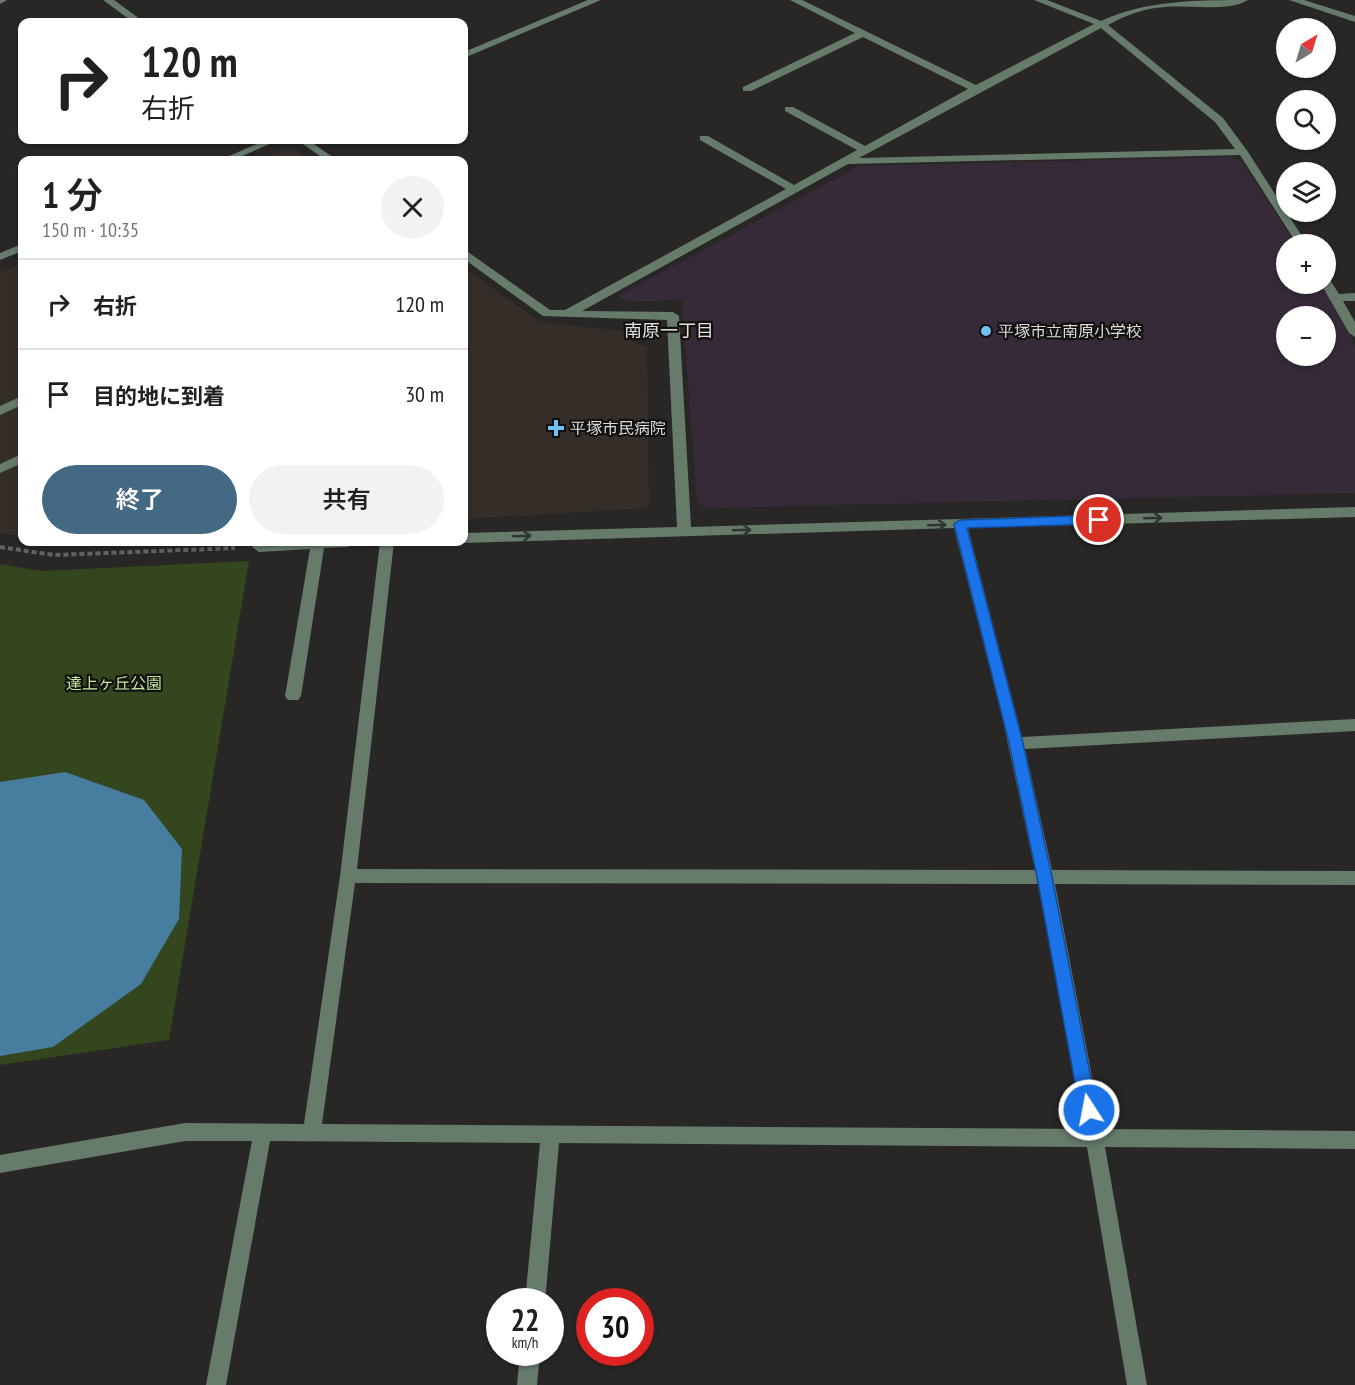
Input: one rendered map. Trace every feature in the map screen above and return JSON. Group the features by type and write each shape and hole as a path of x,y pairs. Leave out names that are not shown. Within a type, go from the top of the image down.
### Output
{"street":[{"path":"108,0 133,18"},
{"path":"468,54 596,0"},
{"path":"795,0 976,89"},
{"path":"1039,0 1101,24 1219,120 1243,152 1296,234"},
{"path":"567,314 976,89 1125,12 1164,4 1214,4 1243,0"},
{"path":"1294,0 1355,19"},
{"path":"747,89 863,33"},
{"path":"789,109 865,150"},
{"path":"704,138 793,189"},
{"path":"235,156 264,144"},
{"path":"308,144 326,156"},
{"path":"846,161 1243,152"},
{"path":"0,257 18,249"},
{"path":"468,257 547,313 673,316 684,532"},
{"path":"1334,294 1355,333"},
{"path":"1336,298 1355,297"},
{"path":"0,411 18,402"},
{"path":"0,469 18,460"},
{"path":"468,538 1355,512"},
{"path":"960,524 1016,743 1044,877 1094,1138 1137,1385"},
{"path":"259,547 271,546"},
{"path":"293,696 317,546"},
{"path":"312,1132 348,876 387,546"},
{"path":"1016,743 1355,725"},
{"path":"348,876 1355,878"},
{"path":"216,1385 263,1131"},
{"path":"0,1164 185,1132 1355,1140"},
{"path":"536,1288 550,1135"},
{"path":"527,1385 529,1366"}],"path":[{"path":"0,548 54,555 259,547"}],"shaded area":[{"path":"284,150 296,150 305,156 270,156"},
{"name":"平塚市立南原小学校","path":"1229,157 1241,161 1276,214 1276,222 1281,222 1289,234 1276,234 1276,294 1326,294 1333,306 1276,306 1276,366 1336,366 1336,311 1355,346 1355,493 706,508 697,503 682,300 628,302 618,296 859,166"},
{"path":"18,265 18,535 0,533 0,273"},
{"name":"平塚市民病院","path":"468,271 540,322 623,331 637,344 647,347 649,508 468,519"}],"green space":[{"name":"達上ヶ丘公園","path":"249,561 169,1040 0,1065 0,564 41,571"}],"water":[{"path":"65,772 144,800 182,849 179,919 141,984 53,1047 0,1056 0,782"}],"place":[{"name":"平塚市立南原小学校","path":"986,331"},
{"name":"平塚市民病院","path":"556,428"}],"district":[{"name":"南原一丁目","path":"669,331"}],"route":[{"path":"1089,1110 1016,743 960,524 1099,520"}]}
